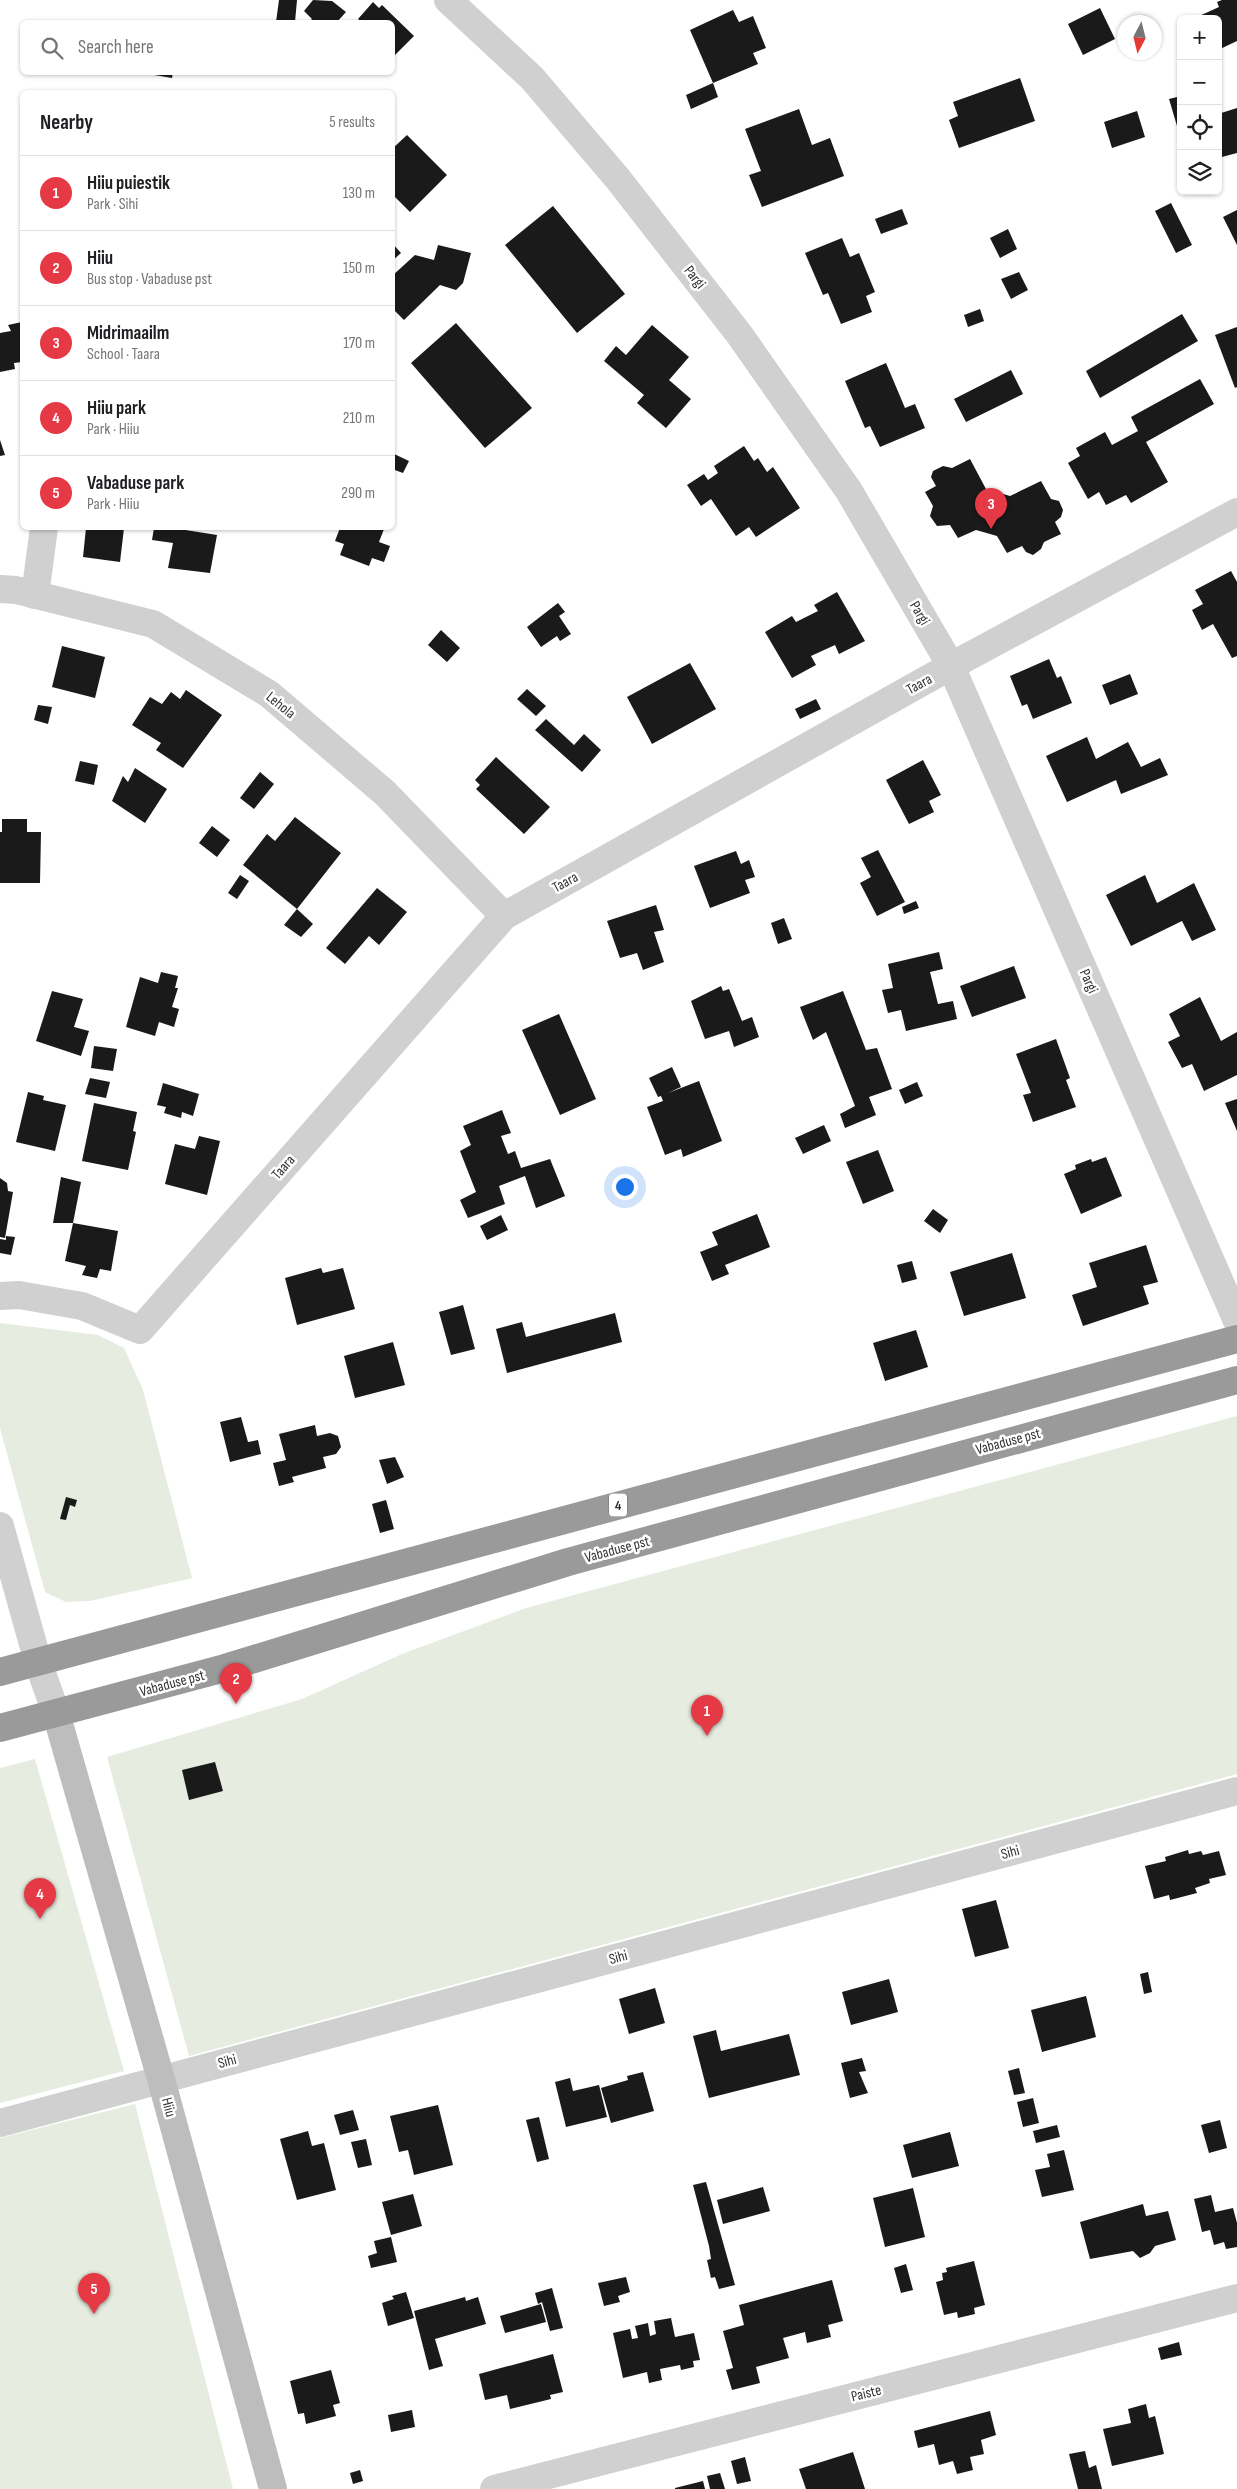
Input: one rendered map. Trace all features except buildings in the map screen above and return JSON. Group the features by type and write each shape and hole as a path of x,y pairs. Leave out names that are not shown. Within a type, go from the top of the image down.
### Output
{"highway":[{"name":"4","path":"0,1672 1237,1339"},
{"name":"Vabaduse pst","path":"0,1728 225,1668 568,1562 1237,1380"}],"street":[{"name":"Pargi","path":"448,0 532,78 618,179 738,334 848,491 951,666 1237,1321"},
{"name":"Taara","path":"0,1296 19,1295 82,1306 140,1330 504,916 951,666 1237,512"},
{"path":"35,595 44,530"},
{"name":"Lehola","path":"0,589 35,595 153,624 269,694 386,793 504,916"},
{"name":"Hiiu","path":"0,1526 38,1662 56,1713 161,2079 273,2489"},
{"name":"Sihi","path":"0,2123 1237,1791"},
{"name":"Paiste","path":"494,2489 1237,2298"}],"shaded area":[{"path":"0,1323 98,1335 124,1348 143,1390 192,1578 90,1601 66,1602 45,1592 0,1428"},
{"path":"1237,1416 1237,1774 189,2056 107,1757 302,1699 402,1654 526,1608"},
{"path":"35,1759 124,2071 0,2103 0,1768"},
{"path":"135,2104 233,2489 0,2489 0,2138"}],"place":[{"name":"Midrimaailm","path":"991,529"},
{"name":"Hiiu","path":"236,1704"},
{"name":"Hiiu puiestik","path":"707,1736"},
{"name":"Hiiu park","path":"40,1919"},
{"name":"Vabaduse park","path":"94,2314"}]}
